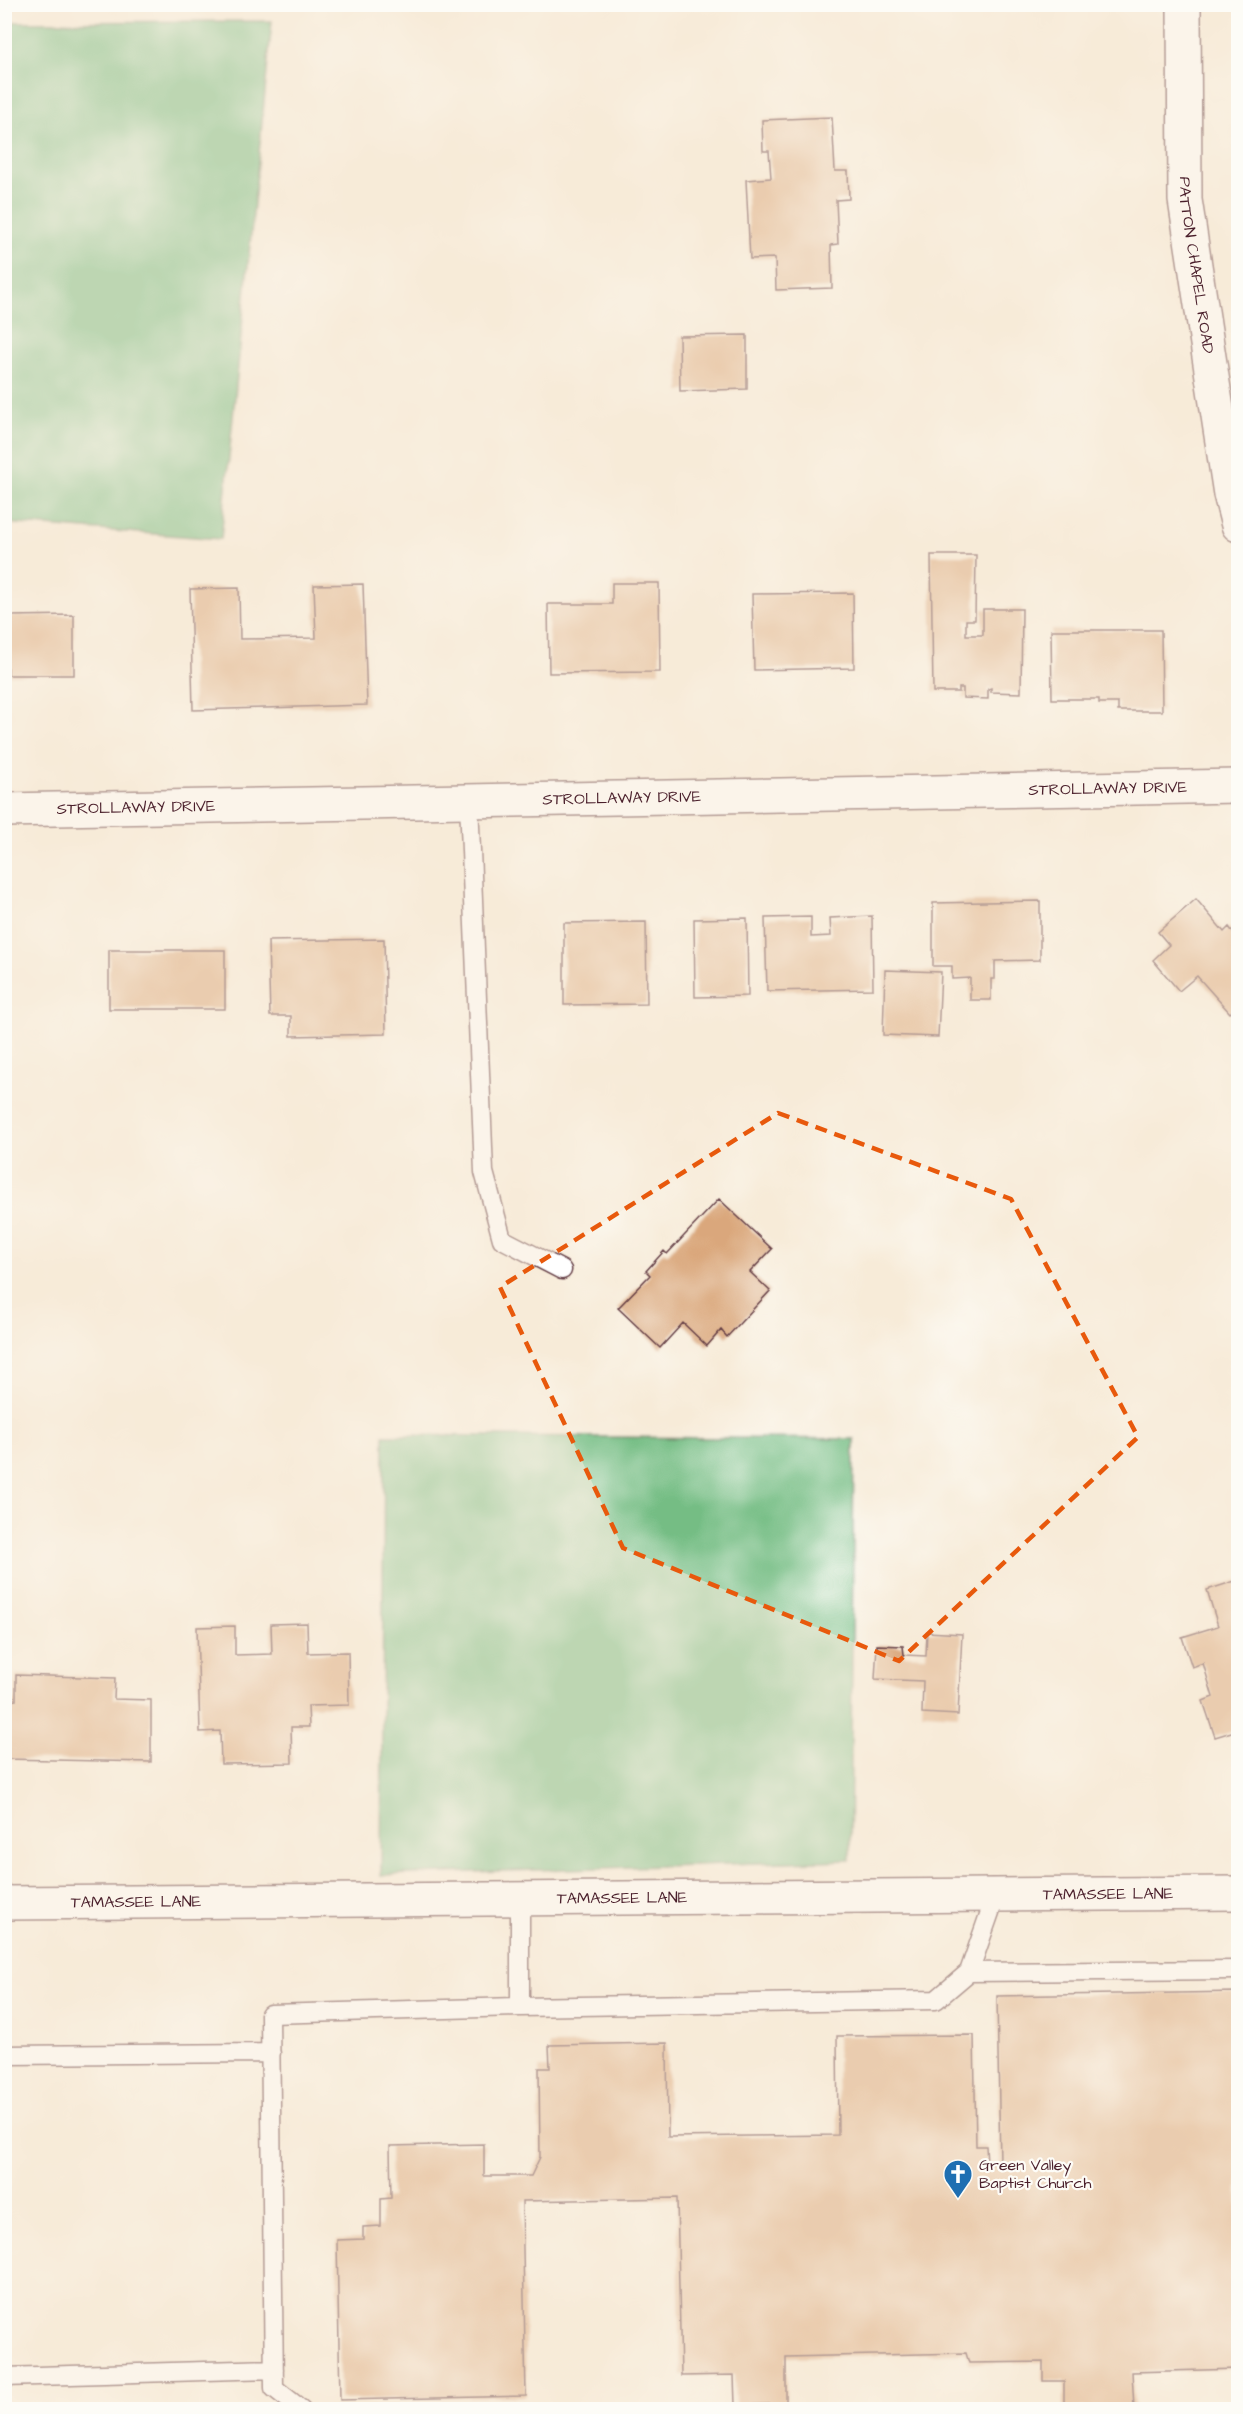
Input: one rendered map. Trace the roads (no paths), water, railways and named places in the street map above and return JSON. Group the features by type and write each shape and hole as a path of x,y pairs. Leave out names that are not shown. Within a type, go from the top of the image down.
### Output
{"street":[{"name":"PATTON CHAPEL ROAD","path":"1184,4 1185,200 1230,494 1239,525"},
{"name":"STROLLAWAY DRIVE","path":"4,810 1239,786"},
{"name":"TAMASSEE LANE","path":"4,1904 1239,1893"}],"lane":[{"path":"469,801 484,1172 502,1239 562,1270"},
{"path":"302,2409 274,2388 270,2014 936,2000 969,1972 996,1895"},
{"path":"520,1899 520,2007"},
{"path":"969,1972 1239,1970"},
{"path":"4,2055 271,2053"},
{"path":"4,2377 274,2369"}],"place":[{"name":"Green Valley Baptist Church","path":"958,2200"}]}
